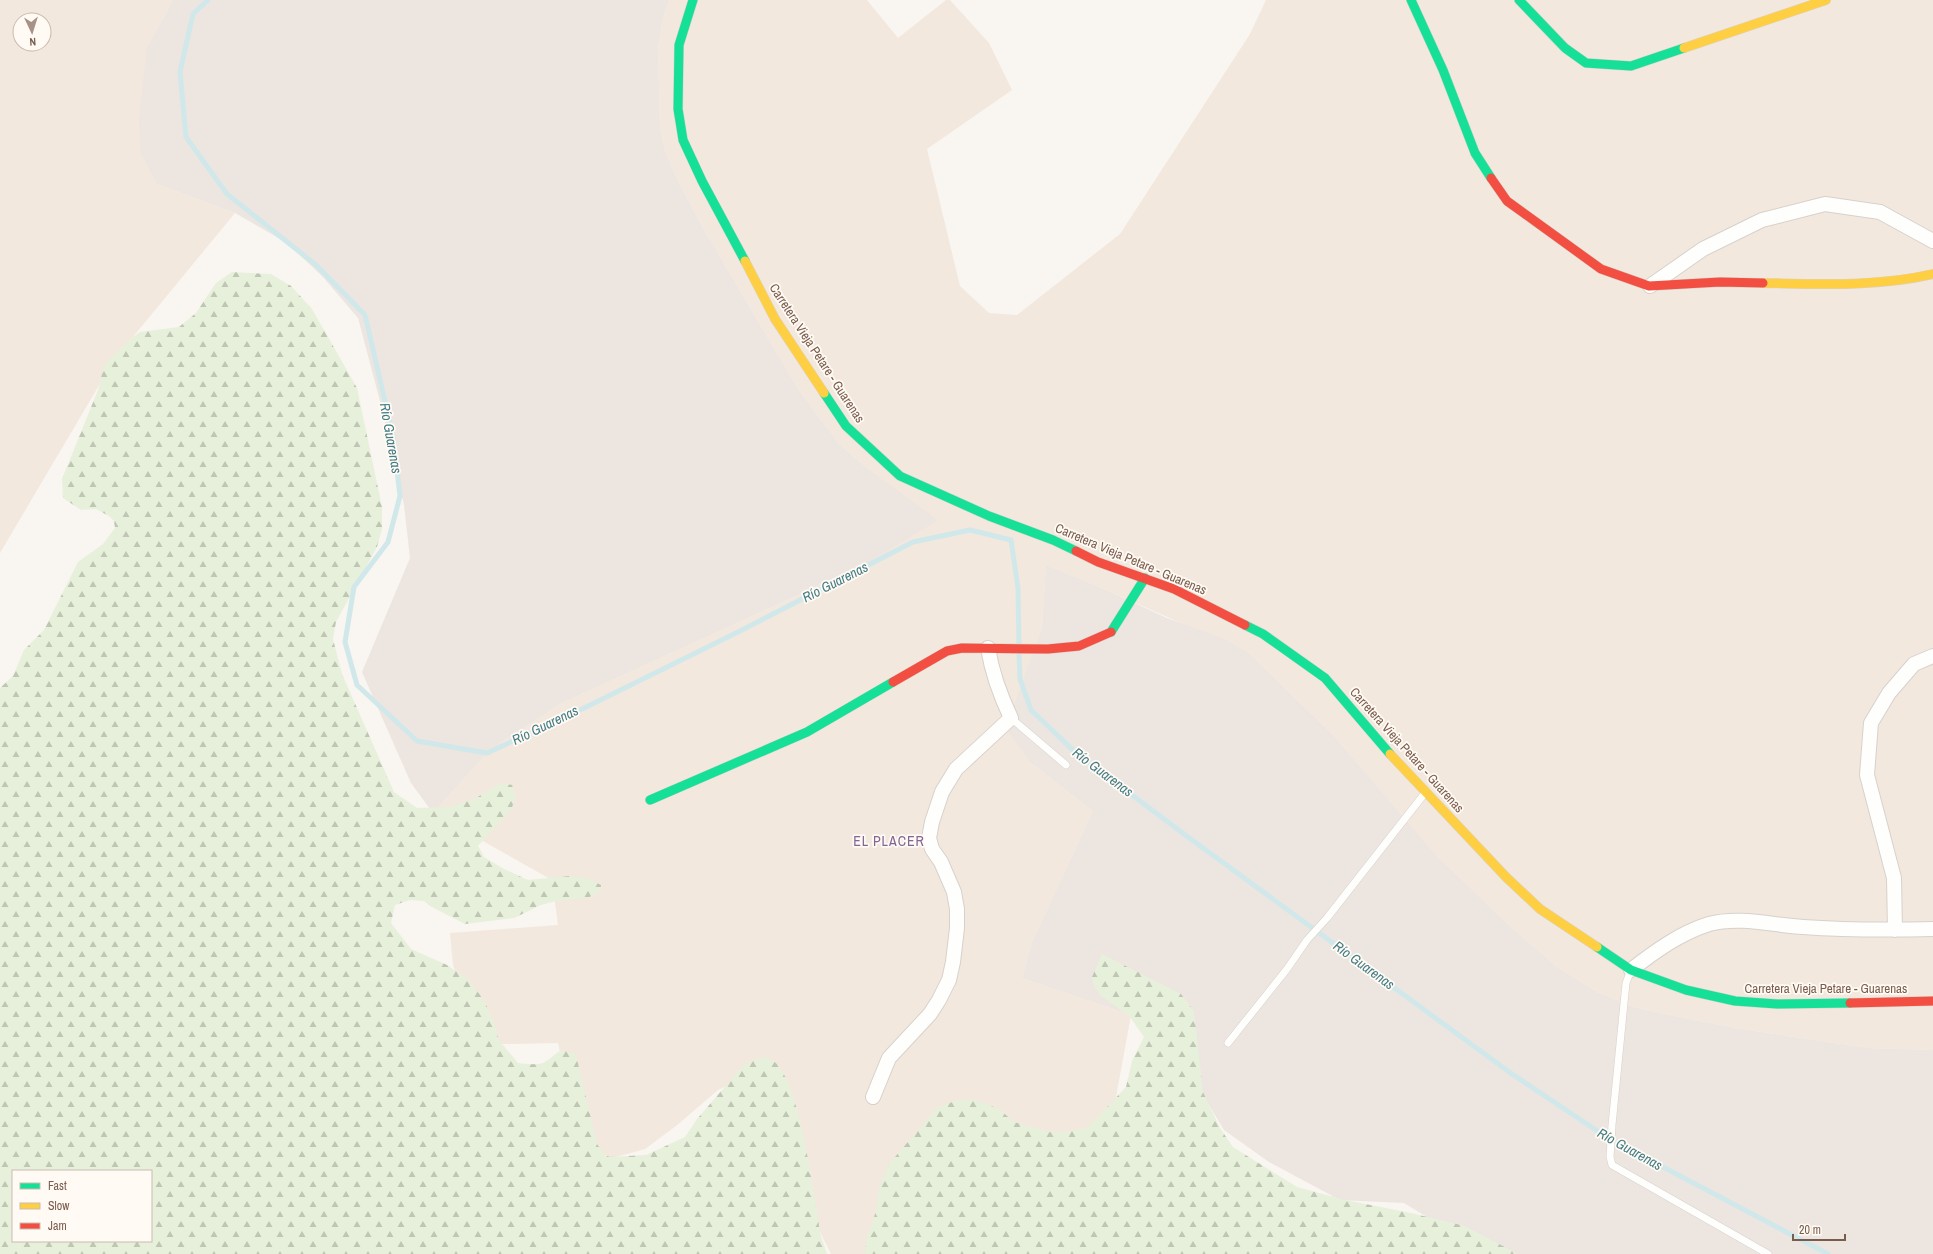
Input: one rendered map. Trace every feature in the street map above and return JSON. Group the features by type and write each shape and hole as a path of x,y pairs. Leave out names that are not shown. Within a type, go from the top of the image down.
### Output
{"main road":[{"name":"Carretera Vieja Petare - Guarenas","path":"693,0 679,45 678,109 684,140 730,236 775,319 846,426 900,476 989,516 1053,540 1098,562 1174,589 1263,634 1325,678 1388,752 1506,877 1540,909 1631,970 1686,990 1735,1001 1777,1004 1933,1001"},
{"path":"1411,0 1443,70 1476,153 1507,201 1601,269 1649,286 1720,282 1845,284 1907,280 1933,274"},
{"path":"1519,0 1565,48 1586,63 1631,66 1826,0"},
{"path":"650,800 807,732 947,651 962,648 1048,649 1079,646 1111,632 1145,578"}],"street":[{"path":"1649,286 1703,249 1762,220 1825,204 1880,212 1933,241"},
{"path":"873,1097 889,1058 930,1014 949,980 953,962 957,928 957,908 954,892 941,862 932,849 929,838 932,822 942,792 956,769 1011,718 1002,701 991,667 994,648"},
{"path":"1895,930 1894,878 1867,775 1871,723 1889,693 1914,664 1933,656"},
{"path":"1631,970 1656,950 1699,928 1722,922 1746,921 1803,927 1895,930 1933,929"}],"lane":[{"path":"1011,718 1066,765"},
{"path":"1228,1043 1287,969 1307,940 1327,918 1426,791"},
{"path":"1631,970 1626,983 1612,1125 1610,1157 1612,1165 1768,1254"}],"shaded area":[{"path":"0,0 173,0 147,47 157,184 235,213 114,360 0,553"},
{"path":"173,0 669,0 663,19 658,48 660,127 665,151 678,181 703,228 798,389 839,444 869,470 938,520 866,564 560,704 489,751 433,813 411,783 362,672 410,558 404,505 380,401 358,318 323,277 287,243 235,213 157,184 141,153 139,120 147,47"},
{"path":"669,0 867,0 898,38 946,0 950,0 989,43 1012,90 927,149 960,286 989,313 1017,315 1120,234 1250,34 1266,0 1933,0 1933,1050 1868,1048 1741,1029 1634,1007 1597,992 1557,967 1510,926 1437,856 1335,737 1250,654 1100,587 1046,565 1042,627 1028,668 1031,763 1093,811 1032,942 1022,978 1131,1015 1114,1108 1098,1146 867,1254 831,1254 744,1078 718,1090 676,1126 645,1149 612,1158 596,1151 567,1082 558,1043 501,1044 466,999 453,965 450,933 558,925 552,880 433,813 489,751 560,704 866,564 869,470 839,444 798,389 703,228 678,181 665,151 660,127 658,48 663,19"},
{"path":"1046,565 1100,587 1167,618 1224,639 1250,654 1335,737 1437,856 1510,926 1557,967 1597,992 1634,1007 1741,1029 1868,1048 1933,1050 1933,1254 1488,1254 1404,1203 1340,1200 1269,1162 1224,1130 1200,1090 1131,1015 1022,978 1032,942 1093,811 1031,763 1006,728 1042,627"}],"green space":[{"path":"232,272 271,274 291,286 312,309 357,388 382,507 382,529 377,547 336,622 333,639 342,674 394,792 417,808 450,807 476,798 501,783 512,785 516,796 511,810 478,846 484,857 504,869 528,880 570,876 589,879 601,885 600,892 587,898 556,901 541,905 514,918 465,924 430,906 424,901 410,900 395,905 391,923 411,949 447,965 470,981 485,1002 496,1028 498,1039 518,1063 543,1063 561,1051 576,1055 597,1144 605,1155 610,1157 646,1155 685,1137 697,1119 742,1067 747,1063 765,1057 776,1063 785,1076 793,1095 805,1145 821,1236 827,1254 0,1254 0,688 13,676 24,650 44,630 78,562 103,544 115,528 114,521 109,516 96,509 81,510 63,498 62,479 98,390 104,365 130,339 140,332 179,327 196,313 216,283"},
{"path":"1102,954 1181,994 1194,1011 1203,1092 1220,1128 1233,1147 1297,1187 1345,1200 1411,1213 1465,1226 1518,1254 865,1254 867,1235 871,1228 878,1203 878,1191 889,1164 937,1108 955,1101 974,1099 999,1109 1014,1122 1053,1133 1086,1129 1126,1087 1132,1061 1144,1037 1130,1017 1100,995 1093,984 1092,977"}],"waterway":[{"name":"Río Guarenas","path":"208,0 193,14 180,72 186,137 227,194 316,265 365,315 393,436 400,496 388,542 354,587 345,642 357,685 417,741 487,753 574,713 740,631 913,542 970,530 1011,540 1018,588 1019,645"},
{"name":"Río Guarenas","path":"1019,653 1020,679 1031,710 1076,753 1188,837 1512,1074 1608,1138 1828,1254"}],"traffic: fast":[{"path":"693,0 679,45 678,109 683,140 702,181 745,261"},
{"path":"1411,0 1443,70 1475,153 1491,178"},
{"path":"1519,0 1565,48 1586,63 1631,66 1684,48"},
{"path":"824,393 846,426 900,476 989,516 1053,540 1076,551"},
{"path":"1111,632 1145,578"},
{"path":"1245,625 1263,634 1325,678 1390,754"},
{"path":"650,800 807,732 893,682"},
{"path":"1597,947 1631,970 1686,990 1735,1001 1777,1004 1850,1003"}],"traffic: slow":[{"path":"1684,48 1826,0"},
{"path":"745,261 775,319 824,393"},
{"path":"1763,283 1870,283 1933,274"},
{"path":"1390,754 1506,877 1540,909 1597,947"}],"traffic: jam":[{"path":"1491,178 1507,201 1601,269 1649,286 1720,282 1763,283"},
{"path":"1076,551 1098,562 1174,589 1245,625"},
{"path":"893,682 947,651 962,648 1048,649 1079,646 1111,632"},
{"path":"1850,1003 1933,1001"}],"district":[{"name":"EL PLACER","path":"889,841"}]}
